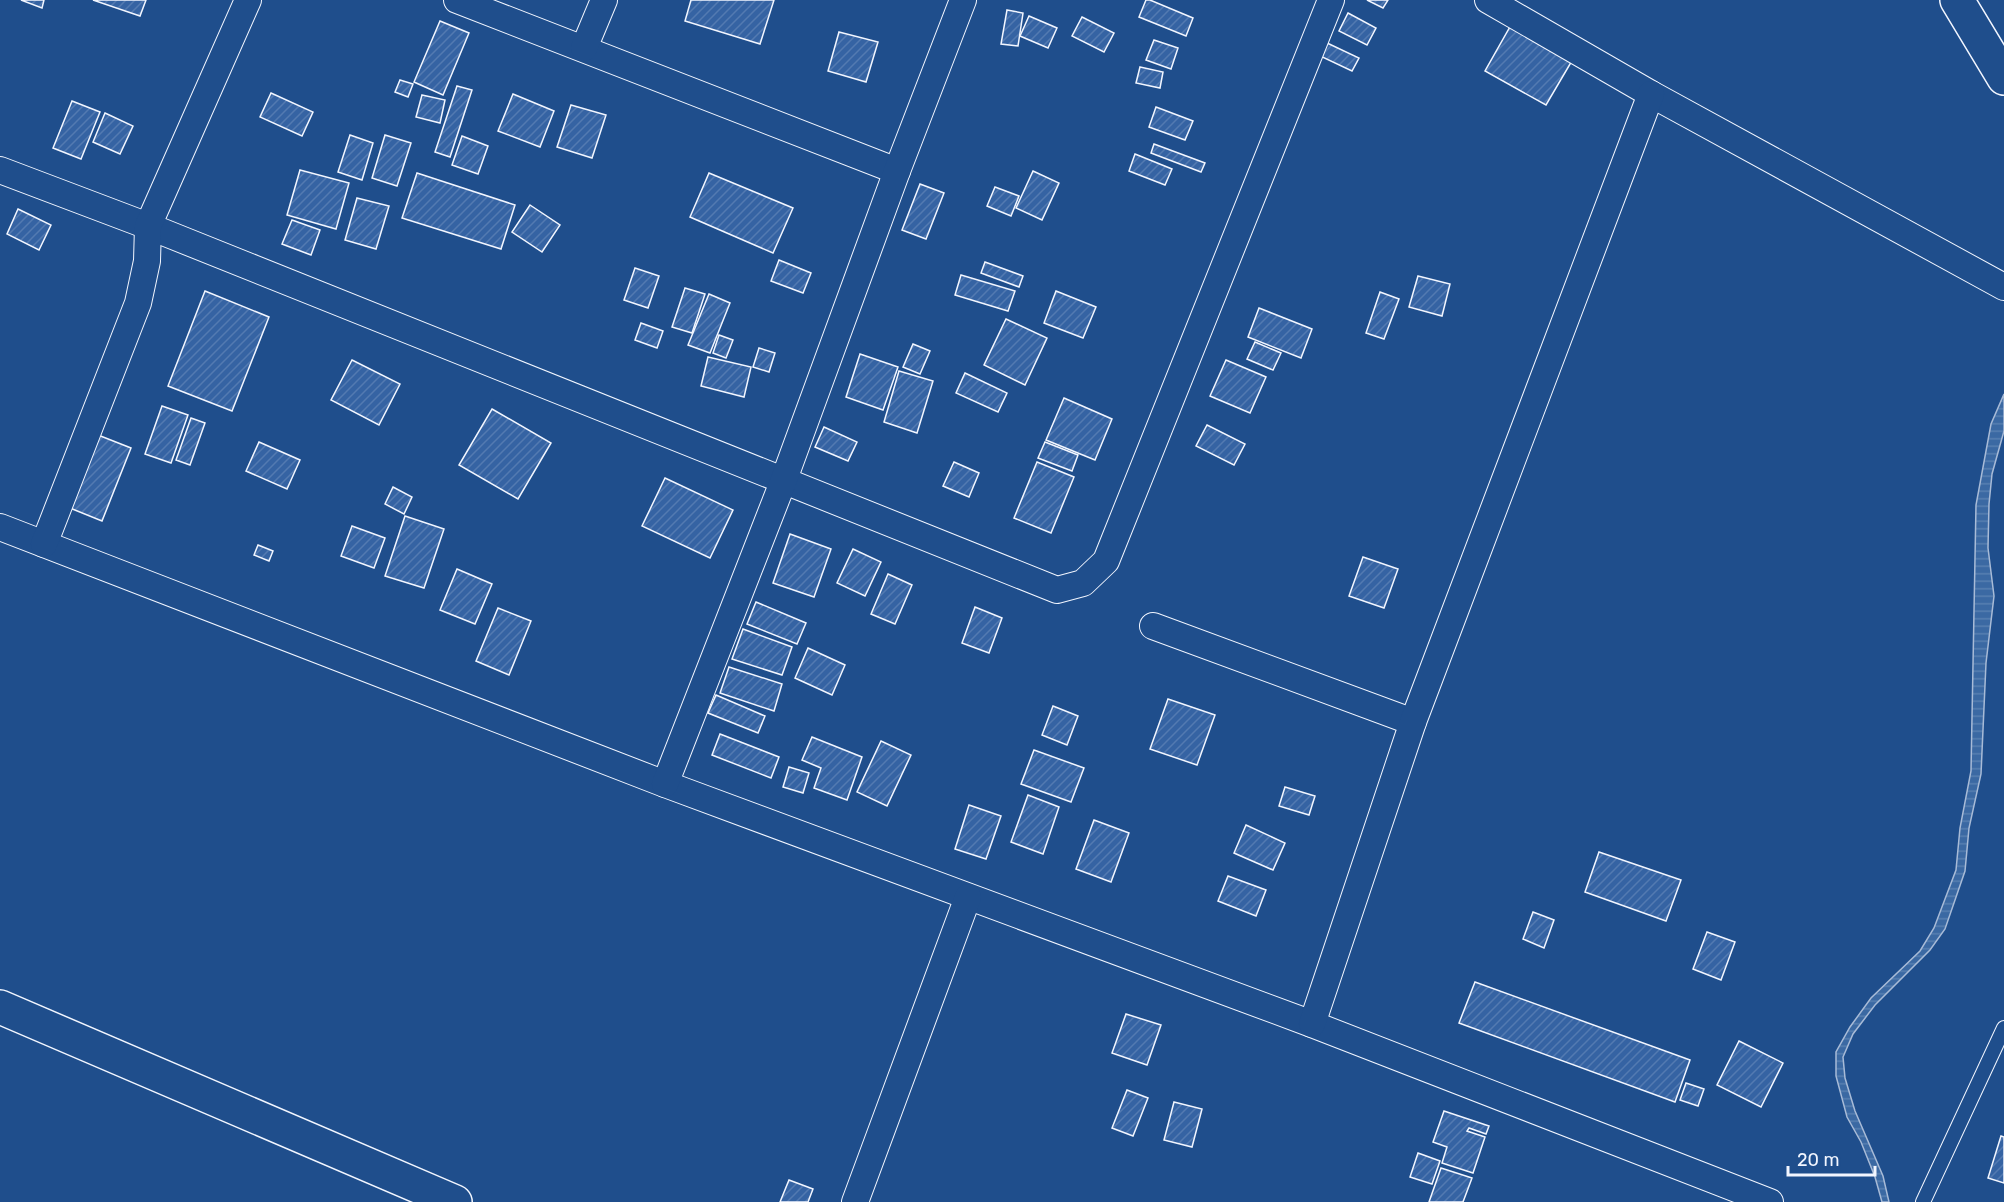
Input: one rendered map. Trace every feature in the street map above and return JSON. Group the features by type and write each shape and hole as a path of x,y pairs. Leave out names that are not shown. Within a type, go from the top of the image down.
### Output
{"main road":[{"path":"1957,0 2004,78"},
{"path":"0,1007 455,1202"}],"street":[{"path":"44,544 138,303 147,261 148,226 248,0"},
{"path":"457,0 897,171"},
{"path":"584,48 604,0"},
{"path":"665,784 783,482 897,171 963,0"},
{"path":"0,170 148,226 1057,590 1083,583 1106,561 1330,0"},
{"path":"1488,0 1651,94 2004,287"},
{"path":"1312,1024 1413,722 1651,94"},
{"path":"0,527 665,784 1312,1024 1770,1202"},
{"path":"1153,626 1413,722"},
{"path":"855,1202 968,897"}],"lane":[{"path":"1923,1202 2004,1028"}],"water":[{"path":"2004,394 2004,431 1992,474 1989,504 1988,548 1994,596 1986,663 1981,774 1969,828 1965,871 1945,929 1930,950 1875,1005 1853,1034 1843,1057 1845,1078 1855,1111 1883,1176 1889,1202 1882,1202 1861,1142 1847,1117 1836,1076 1836,1052 1850,1027 1871,998 1920,951 1934,928 1956,870 1960,828 1971,771 1976,505 1991,424"}],"building":[{"path":"21,0 44,0 42,8"},
{"path":"93,0 146,0 140,16"},
{"path":"691,0 774,0 760,44 685,21"},
{"path":"1146,0 1193,18 1186,36 1139,17"},
{"path":"1367,0 1388,0 1383,8"},
{"path":"1007,10 1023,13 1018,46 1001,44"},
{"path":"1348,13 1376,28 1367,45 1339,31"},
{"path":"1029,16 1057,28 1048,48 1020,36"},
{"path":"1082,17 1114,33 1104,52 1072,36"},
{"path":"440,21 469,33 443,95 414,82"},
{"path":"1511,25 1573,59 1546,105 1485,71"},
{"path":"839,32 878,42 866,82 828,71"},
{"path":"1154,40 1178,48 1171,69 1146,60"},
{"path":"1325,42 1359,58 1352,71 1318,55"},
{"path":"1140,67 1163,72 1160,88 1136,83"},
{"path":"400,80 413,84 408,97 395,92"},
{"path":"457,86 472,90 450,157 435,152"},
{"path":"271,93 313,112 302,136 260,117"},
{"path":"513,94 554,111 540,147 498,131"},
{"path":"422,95 445,100 440,123 416,117"},
{"path":"72,101 100,112 81,159 53,148"},
{"path":"571,105 606,115 592,158 557,147"},
{"path":"1156,107 1193,121 1185,140 1149,127"},
{"path":"105,113 133,126 120,154 93,142"},
{"path":"350,135 373,143 362,180 338,172"},
{"path":"385,135 411,143 397,186 372,178"},
{"path":"462,136 488,146 478,174 452,165"},
{"path":"1154,144 1205,163 1201,172 1151,153"},
{"path":"1135,154 1172,169 1165,185 1129,171"},
{"path":"300,170 349,183 336,229 287,215"},
{"path":"1033,171 1059,183 1042,220 1016,208"},
{"path":"417,173 515,205 501,249 402,218"},
{"path":"709,173 793,208 773,253 690,217"},
{"path":"920,184 944,193 926,239 902,230"},
{"path":"995,187 1019,196 1011,216 987,206"},
{"path":"357,198 389,206 376,249 345,240"},
{"path":"530,205 560,225 542,252 512,232"},
{"path":"18,209 51,225 39,250 7,234"},
{"path":"292,220 320,230 311,255 282,244"},
{"path":"779,260 811,273 803,293 771,281"},
{"path":"985,262 1023,276 1019,287 981,273"},
{"path":"635,268 659,276 648,308 624,300"},
{"path":"961,275 1015,291 1008,311 955,295"},
{"path":"1418,276 1450,284 1442,316 1409,307"},
{"path":"685,288 705,294 692,333 672,327"},
{"path":"205,291 269,317 232,411 168,386"},
{"path":"1056,291 1096,307 1083,338 1044,323"},
{"path":"1380,292 1399,299 1384,339 1366,333"},
{"path":"709,294 730,303 710,353 688,345"},
{"path":"1259,308 1312,329 1301,358 1248,337"},
{"path":"1006,319 1047,338 1025,385 984,365"},
{"path":"641,323 663,331 657,348 635,340"},
{"path":"719,335 733,340 726,358 713,353"},
{"path":"1255,342 1281,353 1273,370 1247,359"},
{"path":"913,344 930,351 920,374 903,367"},
{"path":"759,348 775,353 769,372 753,367"},
{"path":"860,354 898,367 883,410 846,397"},
{"path":"708,357 751,367 744,397 701,386"},
{"path":"352,360 400,384 379,425 331,400"},
{"path":"1226,360 1266,377 1250,413 1210,396"},
{"path":"899,371 933,381 917,433 884,422"},
{"path":"965,373 1007,393 998,412 956,393"},
{"path":"1064,398 1112,419 1095,460 1046,440"},
{"path":"162,406 188,415 171,463 145,454"},
{"path":"492,409 551,443 518,499 459,465"},
{"path":"191,418 205,423 190,465 176,460"},
{"path":"1207,425 1245,444 1234,465 1196,446"},
{"path":"824,427 857,442 848,461 815,447"},
{"path":"98,435 131,448 102,521 70,508"},
{"path":"259,442 300,460 287,489 246,471"},
{"path":"1045,442 1078,455 1072,471 1038,458"},
{"path":"954,462 979,473 969,497 943,486"},
{"path":"1037,462 1074,477 1051,533 1014,518"},
{"path":"665,478 733,510 710,558 642,526"},
{"path":"393,487 412,497 404,514 385,504"},
{"path":"405,516 444,529 424,588 385,576"},
{"path":"352,526 385,538 374,568 341,556"},
{"path":"790,534 831,549 814,597 773,583"},
{"path":"258,545 273,551 269,561 254,555"},
{"path":"853,549 881,562 865,596 837,583"},
{"path":"1363,557 1398,569 1384,608 1349,596"},
{"path":"457,569 492,584 475,624 440,610"},
{"path":"888,574 912,585 895,624 871,614"},
{"path":"756,602 806,623 797,644 747,624"},
{"path":"975,607 1002,618 989,653 962,643"},
{"path":"498,608 531,621 509,675 476,661"},
{"path":"743,629 792,647 782,675 732,659"},
{"path":"808,648 845,665 832,695 795,678"},
{"path":"729,667 782,684 774,711 720,693"},
{"path":"716,695 765,716 758,733 708,713"},
{"path":"1168,699 1215,715 1197,765 1150,749"},
{"path":"1053,706 1078,716 1067,745 1042,735"},
{"path":"720,734 779,757 771,778 712,755"},
{"path":"812,737 862,757 847,800 814,788 821,768 802,760"},
{"path":"881,741 911,755 887,806 857,792"},
{"path":"1034,750 1084,768 1071,802 1021,784"},
{"path":"789,767 809,773 803,793 783,787"},
{"path":"1285,787 1315,796 1309,815 1279,806"},
{"path":"1028,795 1059,807 1043,854 1011,842"},
{"path":"969,805 1001,816 986,859 955,849"},
{"path":"1094,820 1129,833 1111,882 1076,869"},
{"path":"1246,825 1285,843 1273,870 1234,853"},
{"path":"1599,852 1681,880 1666,921 1585,892"},
{"path":"1228,876 1266,890 1256,916 1218,901"},
{"path":"1533,912 1554,920 1544,948 1523,939"},
{"path":"1707,932 1735,942 1721,980 1693,969"},
{"path":"1475,982 1690,1060 1675,1102 1459,1023"},
{"path":"1126,1014 1161,1025 1147,1065 1112,1053"},
{"path":"1739,1041 1783,1063 1761,1107 1717,1085"},
{"path":"1686,1083 1704,1089 1698,1106 1680,1100"},
{"path":"1127,1090 1148,1098 1133,1136 1112,1128"},
{"path":"1174,1102 1202,1109 1192,1147 1164,1140"},
{"path":"1444,1111 1489,1126 1486,1134 1469,1128 1467,1131 1485,1137 1473,1173 1442,1163 1447,1147 1433,1142"},
{"path":"2001,1136 2004,1137 2004,1183 1988,1178"},
{"path":"1418,1153 1440,1161 1432,1184 1410,1177"},
{"path":"1441,1168 1472,1178 1463,1202 1429,1202"},
{"path":"789,1180 813,1189 808,1202 780,1202"}]}
